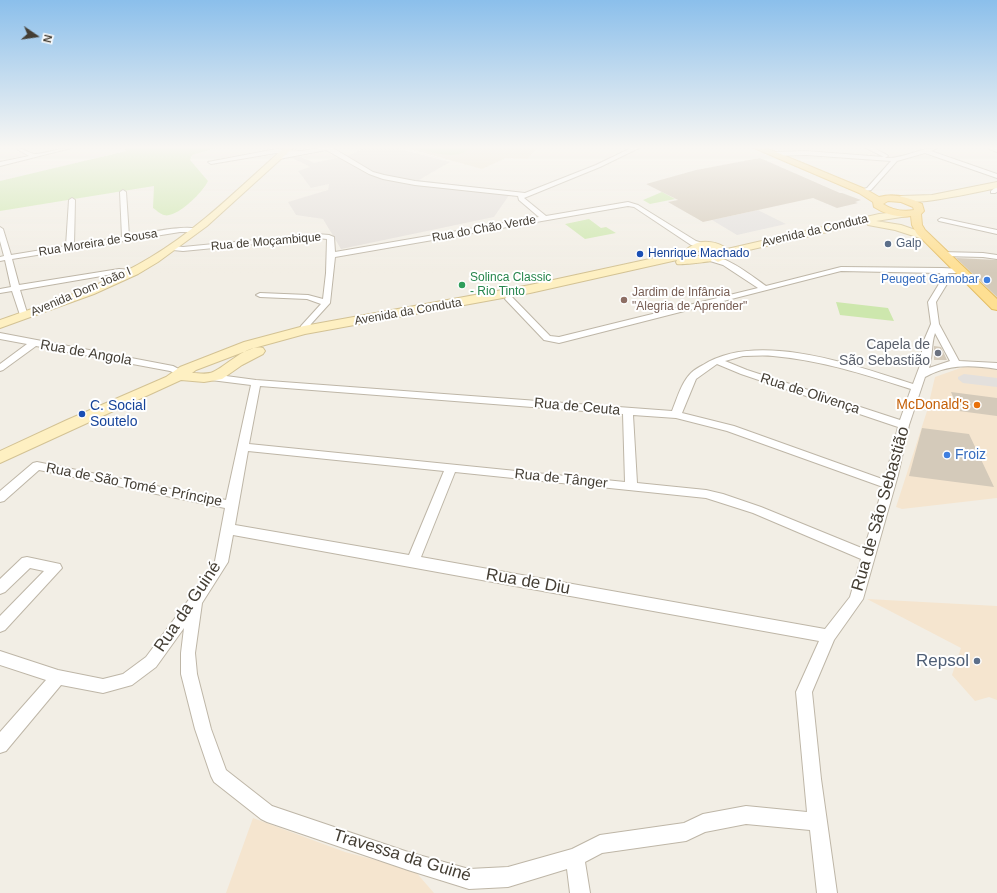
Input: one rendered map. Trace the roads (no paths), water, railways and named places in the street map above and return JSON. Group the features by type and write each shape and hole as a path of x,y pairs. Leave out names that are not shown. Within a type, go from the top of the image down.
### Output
{"main road":[{"name":"Avenida Dom João I","path":"0,324 102,286 132,272 173,248 196,230 241,190"},
{"path":"859,190 914,203 918,210 917,226 926,237"},
{"path":"880,204 897,199 932,198 991,190"},
{"path":"898,213 918,210 993,190"},
{"path":"862,191 880,204 898,213 926,237 997,306"},
{"name":"Avenida da Conduta","path":"183,372 249,345 304,330 524,290 685,255 701,246 740,242 871,213 880,210 880,204"},
{"name":"Avenida da Conduta","path":"220,375 252,354 281,343 320,334 509,299 694,259 719,258 735,250 898,213"},
{"path":"856,222 891,225 926,237"},
{"path":"701,246 723,250 719,258 697,256 701,246"},
{"path":"0,458 183,372"},
{"path":"0,468 183,372"},
{"name":"Rua de Angola","path":"183,372 220,375"}],"street":[{"path":"476,190 524,195 538,190"},
{"path":"862,191 867,190"},
{"path":"123,192 126,238"},
{"path":"524,195 521,199 545,219"},
{"path":"70,248 72,200"},
{"name":"Rua do Chão Verde","path":"332,255 628,204 636,206 701,246"},
{"path":"941,220 997,232"},
{"path":"0,229 9,258 15,288 24,316"},
{"name":"Rua Moreira de Sousa","path":"0,259 180,230 196,230"},
{"name":"Rua de Moçambique","path":"173,248 183,249 323,236 331,239 332,255 326,304"},
{"path":"943,254 983,255 997,257"},
{"path":"719,258 764,288"},
{"path":"509,299 547,338 559,340 764,288 848,269 960,270"},
{"path":"942,270 946,279 932,302 936,324 956,363"},
{"path":"0,291 119,271 132,272"},
{"path":"260,295 308,297 326,304 305,325 304,330"},
{"name":"Rua de São Sebastião","path":"827,893 817,822 804,692 828,636 856,599 892,475 904,425 927,360 927,345 930,334 936,324"},
{"name":"Rua de Angola","path":"0,336 183,372"},
{"path":"0,368 34,343"},
{"path":"676,415 694,375 706,366 717,361 757,351 776,352 827,362 916,388"},
{"name":"Rua de Olivença","path":"717,361 744,372 904,425"},
{"path":"921,375 931,370 956,363 972,362 997,366"},
{"name":"Rua de Angola","path":"220,375 256,383"},
{"name":"Rua de Ceuta","path":"256,383 676,415 730,428 888,485"},
{"name":"Rua da Guiné","path":"0,658 58,677 102,686 127,680 151,662 195,602 221,562 256,383"},
{"path":"628,412 631,486"},
{"name":"Rua de Tânger","path":"244,447 706,494 723,498 868,556"},
{"name":"Rua de São Tomé e Príncipe","path":"0,498 37,466 231,505"},
{"path":"413,561 450,468"},
{"name":"Rua de Diu","path":"228,530 413,561 828,636"},
{"path":"0,588 26,562 55,568 0,626"},
{"name":"Travessa da Guiné","path":"195,602 188,653 189,674 203,729 220,776 267,813 408,861 469,879 508,877 575,857 600,844 686,832 703,823 746,815 817,822"},
{"path":"0,745 58,677"},
{"path":"575,857 580,893"}],"place":[{"name":"Galp","path":"888,244"},
{"name":"Henrique Machado","path":"640,254"},
{"name":"Peugeot Gamobar","path":"987,280"},
{"name":"Solinca Classic - Rio Tinto","path":"462,285"},
{"name":"Jardim de Infância \"Alegria de Aprender\"","path":"624,300"},
{"name":"Capela de São Sebastião","path":"938,353"},
{"name":"McDonald's","path":"977,405"},
{"name":"C. Social Soutelo","path":"82,414"},
{"name":"Froiz","path":"947,455"},
{"name":"Repsol","path":"977,661"}]}
